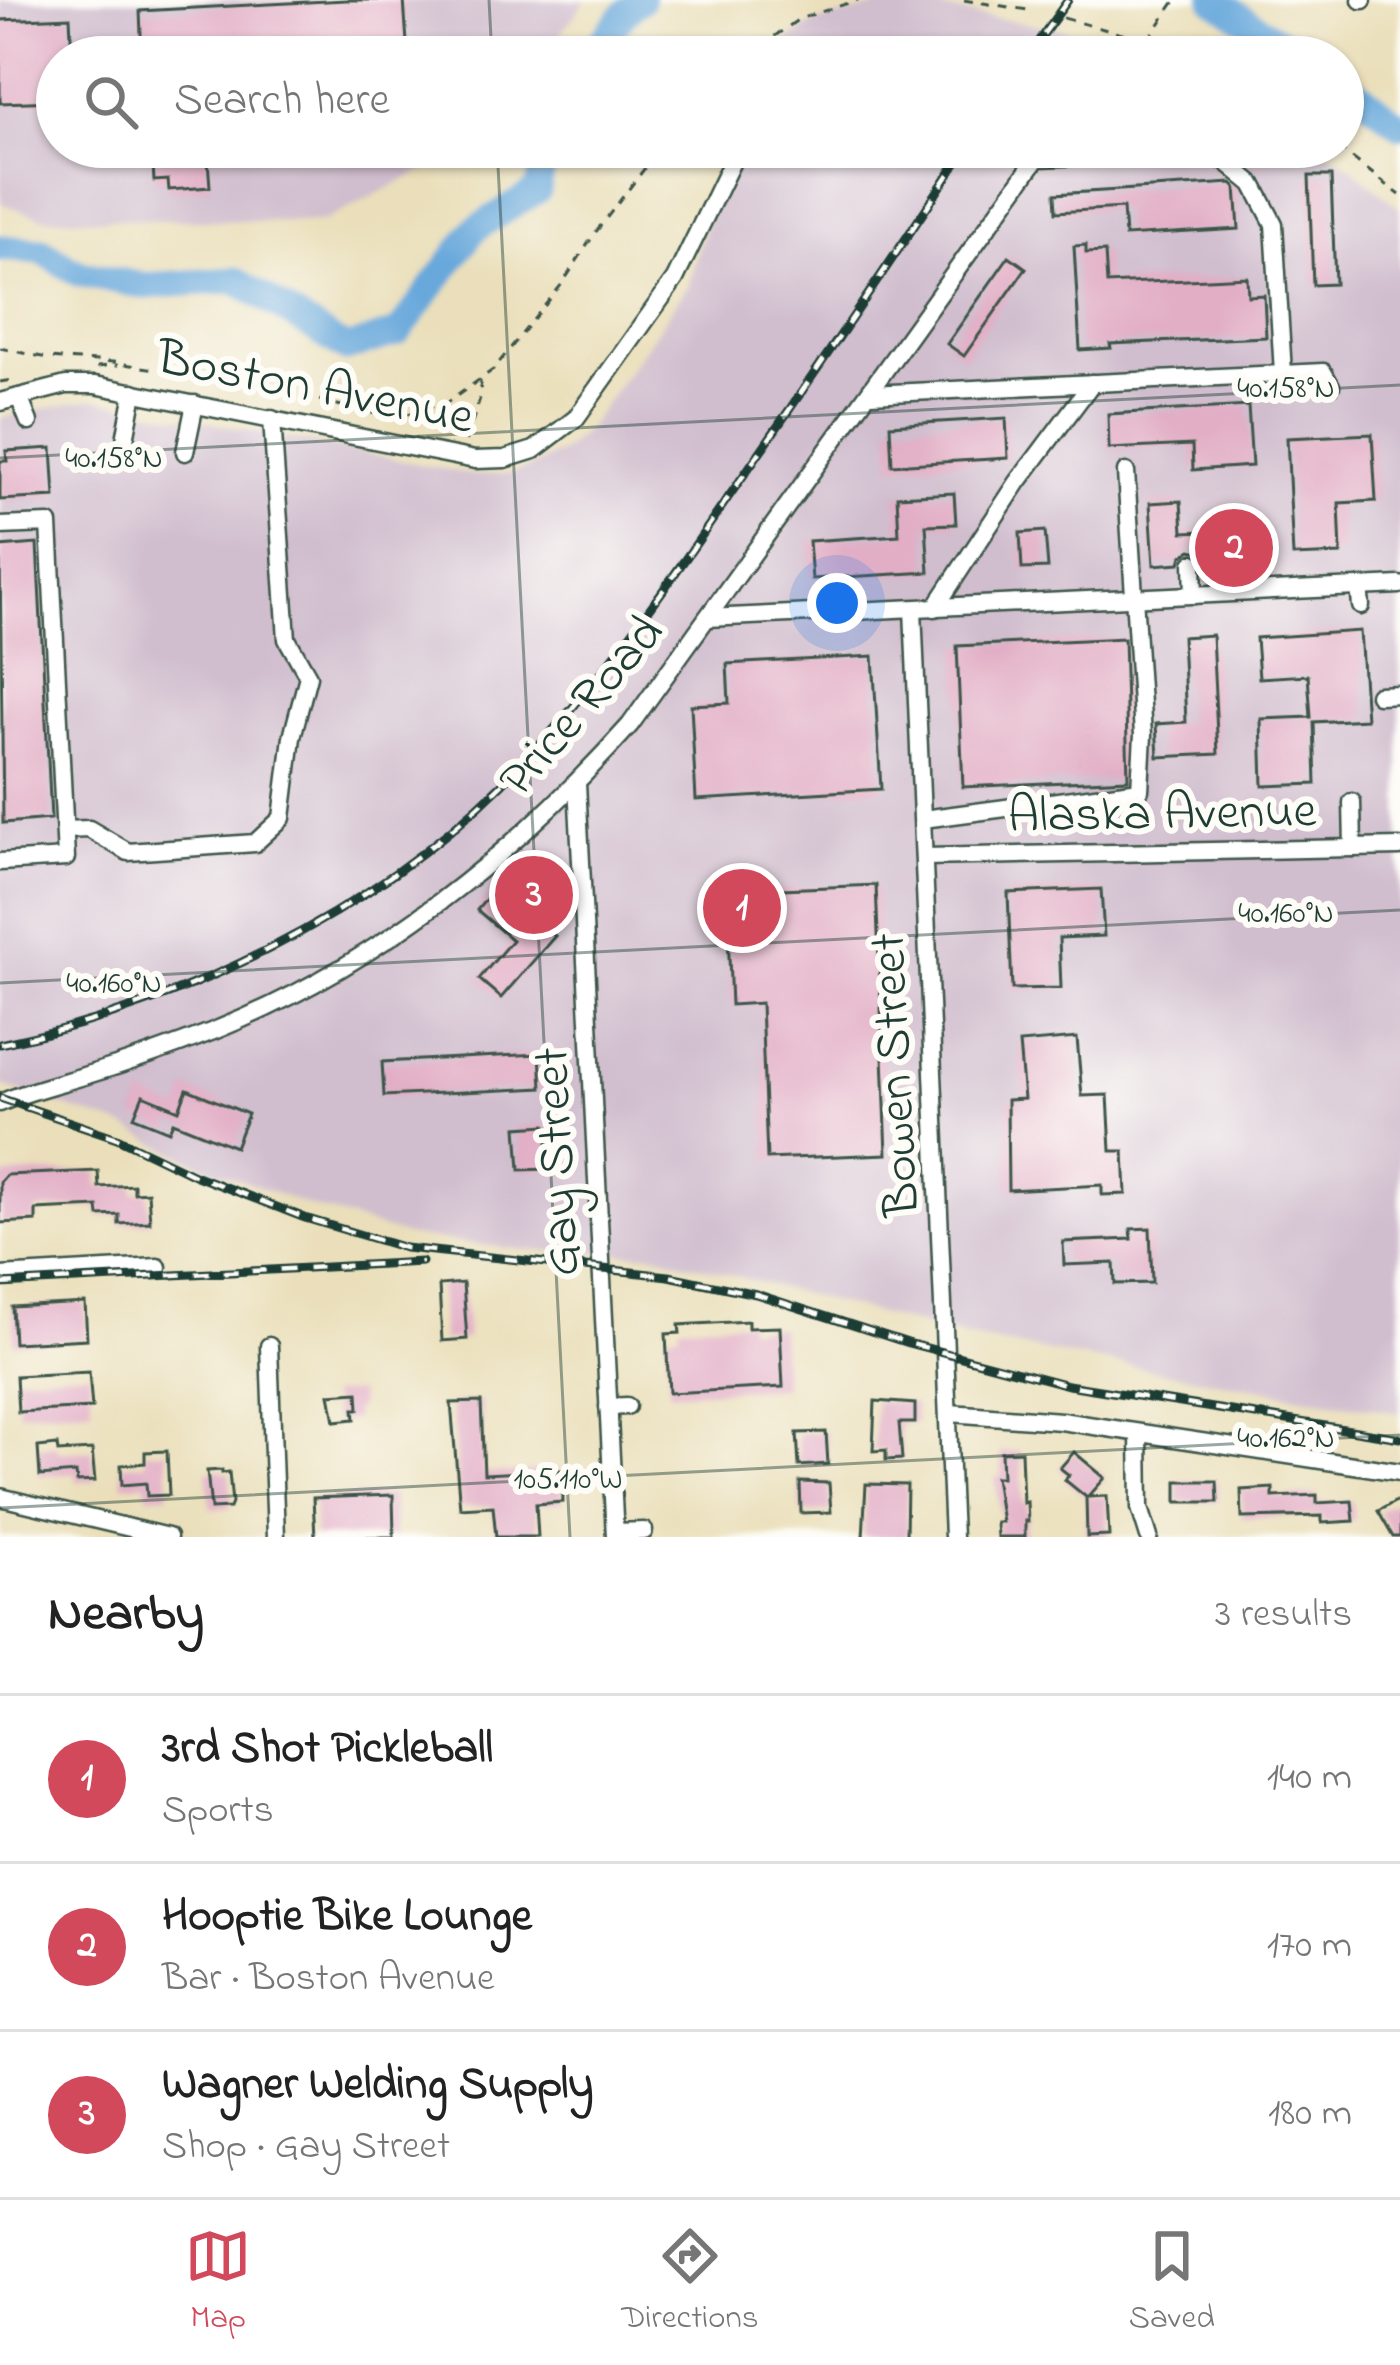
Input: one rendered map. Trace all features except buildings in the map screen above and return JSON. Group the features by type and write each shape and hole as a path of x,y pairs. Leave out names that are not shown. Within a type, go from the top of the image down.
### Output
{"street":[{"name":"Boston Avenue","path":"9,399 80,385 461,457 506,459 525,454 554,439 576,418 675,279 729,168"},
{"name":"Price Road","path":"0,1103 221,1028 331,972 432,908 507,848 578,783 630,724 1031,168"},
{"path":"1234,168 1253,184 1274,224 1283,373"},
{"path":"870,394 1323,372 1331,386"},
{"path":"935,608 1018,482 1092,383"},
{"path":"124,445 134,392"},
{"path":"9,399 29,422"},
{"path":"185,452 195,404"},
{"path":"65,830 89,829 128,852 254,843 282,818 292,737 308,676 287,639 272,419"},
{"path":"923,819 1140,790 1143,735 1126,472"},
{"path":"0,526 50,524 66,857 0,862"},
{"path":"1192,563 1194,595"},
{"path":"707,618 1194,595 1360,597 1400,586"},
{"name":"Bowen Street","path":"913,609 953,1537"},
{"path":"1378,695 1400,694"},
{"name":"Gay Street","path":"578,783 615,1357 615,1534"},
{"path":"1352,802 1353,848"},
{"name":"Alaska Avenue","path":"925,857 1400,847"},
{"path":"0,1276 158,1267"},
{"path":"269,1346 276,1537"},
{"path":"950,1413 1061,1421 1400,1472"},
{"path":"1139,1432 1140,1508 1149,1537"},
{"path":"0,1497 168,1537"},
{"path":"615,1534 644,1531"}],"path":[{"path":"775,36 799,19 859,0"},
{"path":"964,0 1034,11"},
{"path":"1150,36 1176,0"},
{"path":"1063,18 1129,36"},
{"path":"1364,167 1400,195"},
{"path":"0,348 281,390 401,416 448,402 493,370 646,168"},
{"path":"461,457 481,394 479,380"}],"shaded area":[{"path":"0,0 586,0 559,36 36,36 36,168 429,168 322,222 44,218 0,203"},
{"path":"897,2 1092,36 794,36 814,23"},
{"path":"720,168 1352,168 1400,209 1400,1413 969,1338 653,1254 525,1250 407,1236 309,1206 199,1164 122,1126 0,1085 0,418 92,399 474,475 508,474 563,451 588,428 688,286"}],"waterway":[{"path":"606,36 641,0"},
{"path":"1214,0 1272,36"},
{"path":"1364,97 1400,125"},
{"path":"0,248 42,251 78,273 144,286 236,280 346,349 398,333 475,229 538,190 542,168"}],"railway":[{"path":"1042,36 1068,0"},
{"path":"0,1044 136,1006 269,949 393,874 502,784 565,716 652,606 953,168"},
{"path":"0,1098 117,1138 194,1175 305,1218 405,1248 669,1276 756,1294 908,1343 1068,1385 1400,1438"},
{"path":"0,1284 422,1262"}],"place":[{"name":"Hooptie Bike Lounge","path":"1234,548"},
{"name":"Wagner Welding Supply","path":"534,895"},
{"name":"3rd Shot Pickleball","path":"742,908"}]}
